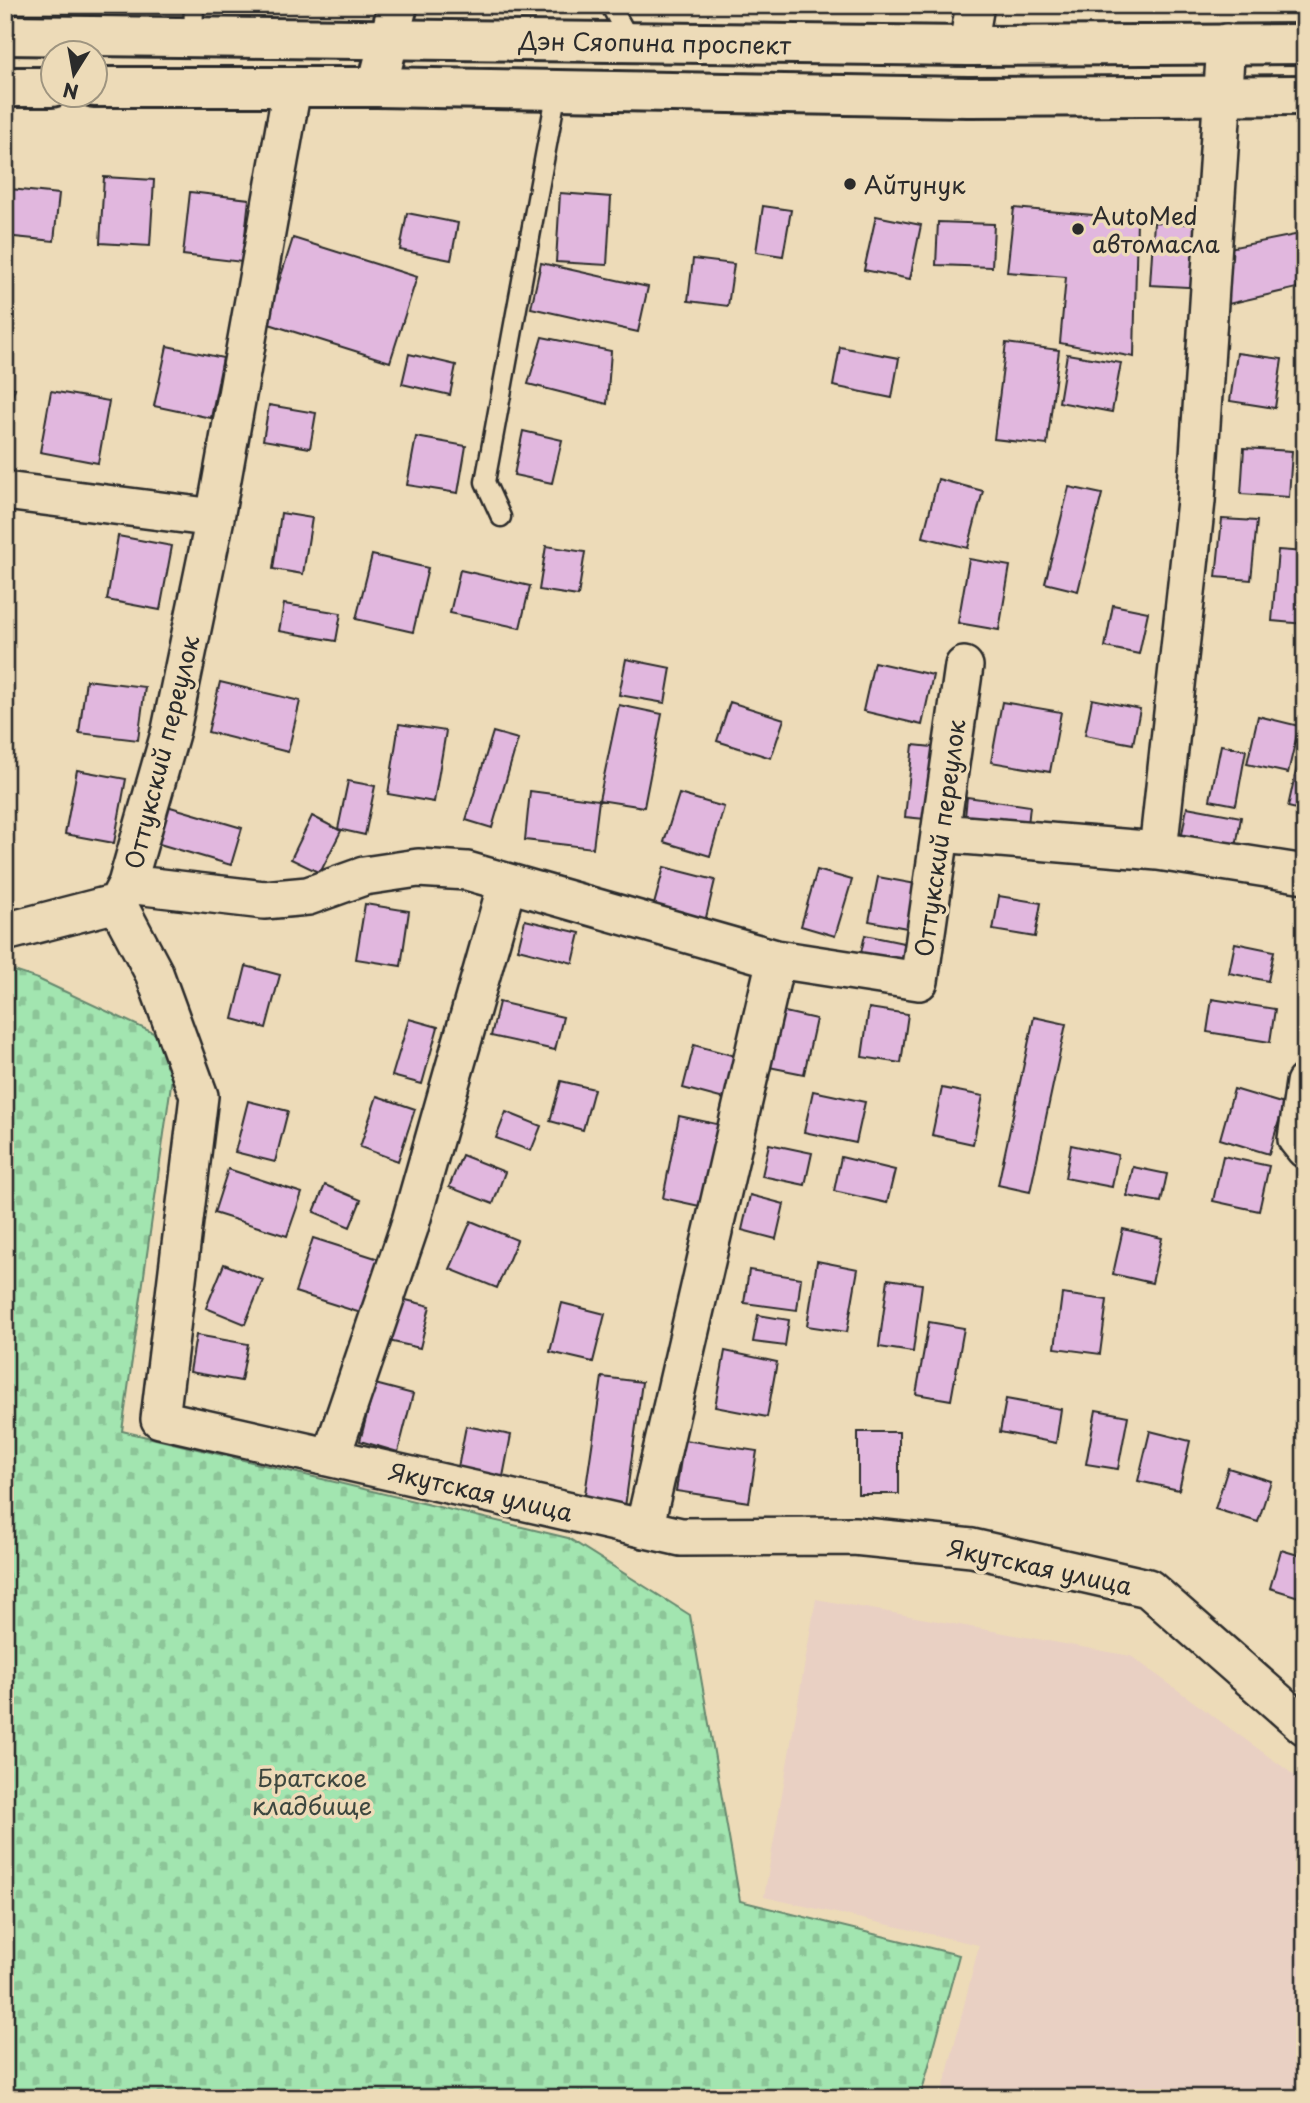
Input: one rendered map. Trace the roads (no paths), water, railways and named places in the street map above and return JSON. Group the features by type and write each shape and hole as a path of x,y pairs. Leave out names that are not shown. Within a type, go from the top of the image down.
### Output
{"main road":[{"name":"Дэн Сяопина проспект","path":"5,35 193,21 394,22 631,42 968,46 1305,44"},
{"path":"377,87 394,22"},
{"path":"5,87 38,87"},
{"name":"Дэн Сяопина проспект","path":"108,87 377,87 968,97 1305,94"}],"street":[{"path":"968,46 975,5"},
{"path":"1158,851 1196,501 1226,43"},
{"name":"Оттукский переулок","path":"292,88 215,519 171,730 122,893 264,901 308,897 364,876 418,868 467,871 776,959 919,981 964,666"},
{"path":"5,491 215,519"},
{"path":"940,833 1158,851 1305,874"},
{"path":"331,1457 409,1228 507,884"},
{"path":"5,932 122,893"},
{"name":"Якутская улица","path":"122,893 199,1096 160,1419 681,1537 854,1536 972,1548 1148,1588 1305,1726"},
{"path":"644,1528 776,959"},
{"path":"1305,1083 1297,1139 1305,1149"}],"lane":[{"path":"610,5 631,42"},
{"path":"501,517 485,482 557,90"}],"place":[{"name":"Айтунук","path":"850,184"},
{"name":"AutoMed автомасла","path":"1078,229"}],"park label":[{"name":"Братское кладбище","path":"312,1791"}]}
